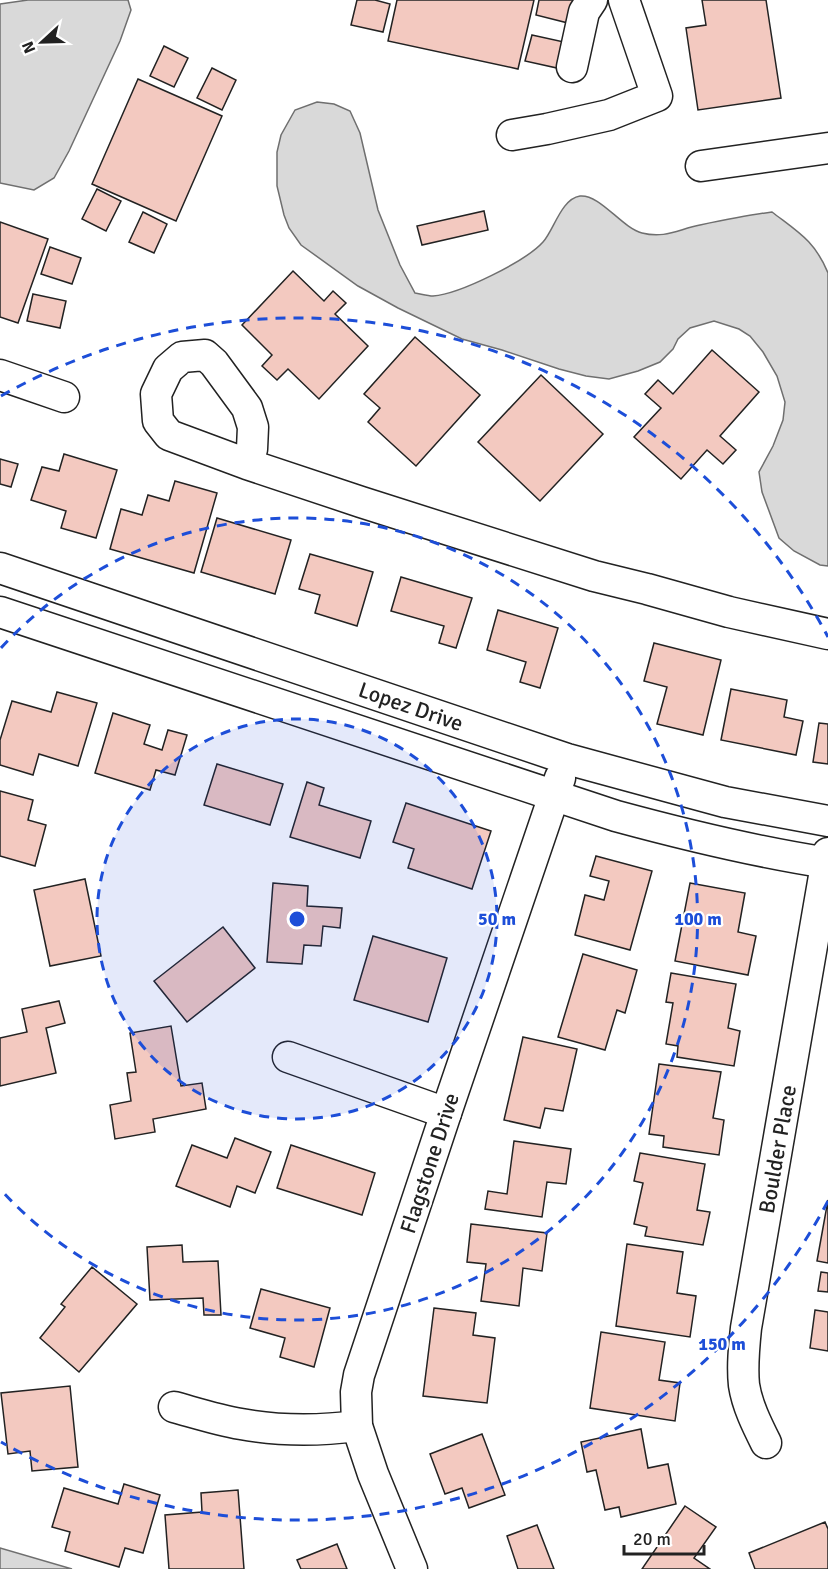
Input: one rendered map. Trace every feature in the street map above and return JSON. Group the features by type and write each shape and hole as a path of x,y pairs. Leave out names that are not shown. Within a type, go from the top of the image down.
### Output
{"street":[{"path":"572,67 584,12 592,0"},
{"path":"512,135 609,115 657,96 624,0"},
{"path":"701,166 828,148"},
{"path":"0,375 64,397"},
{"path":"247,464 594,576 729,612 828,634"},
{"name":"Lopez Drive","path":"0,568 567,759 725,802 828,821"},
{"name":"Lopez Drive","path":"0,612 615,816 756,851 827,860"},
{"name":"Flagstone Drive","path":"411,1569 370,1466 357,1426 356,1392 359,1375 567,759"},
{"name":"Boulder Place","path":"766,1443 753,1416 745,1386 743,1357 827,860"},
{"path":"288,1058 446,1113"},
{"path":"174,1407 240,1424 273,1428 305,1430 357,1426"}],"shaded area":[{"path":"28,0 128,0 131,10 120,41 69,151 54,178 34,190 0,183 0,4"},
{"path":"317,102 334,104 350,111 360,133 378,210 400,265 415,293 433,296 445,294 508,267 543,242 563,209 573,198 580,196 595,200 634,230 650,235 772,212 805,238 823,262 828,273 828,566 820,565 794,551 779,538 762,492 759,472 773,446 783,420 785,402 777,376 763,352 750,336 739,329 714,321 690,328 660,362 609,379 559,369 462,339 398,308 358,286 301,245 289,228 277,186 277,152 281,135 295,110"},
{"path":"0,1548 72,1569 0,1569"}],"building":[{"path":"357,0 375,0 390,4 383,32 351,25"},
{"path":"397,0 534,0 518,69 388,41"},
{"path":"539,0 574,0 568,23 536,15"},
{"path":"702,0 766,0 781,98 698,110 686,28 706,25"},
{"path":"532,35 564,42 557,68 525,61"},
{"path":"164,46 188,58 174,87 150,76"},
{"path":"212,68 236,80 222,110 197,98"},
{"path":"138,79 222,116 176,221 92,184"},
{"path":"97,189 121,201 106,231 82,219"},
{"path":"484,211 488,230 422,245 417,226"},
{"path":"143,212 167,224 154,253 129,242"},
{"path":"0,222 48,239 18,323 0,317"},
{"path":"50,247 81,258 72,284 41,274"},
{"path":"293,271 324,301 333,291 346,303 335,314 368,346 319,399 288,369 277,380 262,366 272,355 242,325"},
{"path":"33,294 66,301 60,328 27,321"},
{"path":"415,337 480,395 416,466 368,422 380,408 364,394"},
{"path":"712,350 759,392 720,436 736,450 723,464 707,450 681,479 634,437 661,408 645,394 658,380 673,394"},
{"path":"541,375 603,434 540,501 478,442"},
{"path":"64,454 117,470 96,538 61,528 66,511 31,500 42,467 59,471"},
{"path":"0,459 18,464 11,487 0,484"},
{"path":"175,481 217,493 194,573 110,549 121,509 142,515 148,495 169,501"},
{"path":"217,518 291,540 275,594 201,572"},
{"path":"310,554 373,572 357,626 315,613 320,595 299,589"},
{"path":"401,577 472,598 456,648 439,643 444,626 391,611"},
{"path":"498,610 558,628 540,688 520,682 526,662 487,650"},
{"path":"654,643 721,660 703,735 657,724 667,687 644,681"},
{"path":"731,689 787,700 784,717 803,721 796,755 721,740"},
{"path":"57,692 97,703 78,766 39,754 33,775 0,765 0,740 12,701 51,712"},
{"path":"113,713 150,725 144,744 162,750 168,730 187,735 175,775 156,770 150,790 95,773"},
{"path":"819,723 828,724 828,764 813,762"},
{"path":"217,764 283,784 270,825 204,805"},
{"path":"307,782 324,788 319,805 371,821 360,858 290,837"},
{"path":"0,791 33,800 28,820 46,825 35,866 0,856"},
{"path":"406,803 491,831 472,889 408,868 414,849 393,842"},
{"path":"596,856 652,871 630,950 575,935 585,895 604,900 609,881 590,876"},
{"path":"85,879 101,956 50,966 34,890"},
{"path":"273,883 308,886 307,906 342,908 340,928 323,926 321,946 304,945 302,964 267,962"},
{"path":"690,883 745,893 738,932 756,936 748,975 675,961"},
{"path":"223,927 255,968 187,1022 154,981"},
{"path":"373,936 447,958 428,1022 354,1000"},
{"path":"583,954 637,970 625,1013 617,1010 605,1050 558,1037"},
{"path":"671,973 736,984 728,1028 740,1031 734,1066 677,1057 678,1046 666,1044 673,1003 666,1002"},
{"path":"59,1001 65,1023 46,1028 56,1073 0,1086 0,1038 27,1032 22,1009"},
{"path":"171,1026 181,1086 202,1083 206,1109 153,1119 155,1132 115,1139 110,1105 131,1101 127,1073 136,1072 130,1033"},
{"path":"523,1037 577,1049 563,1111 545,1108 540,1128 504,1120"},
{"path":"659,1064 721,1072 713,1118 724,1120 719,1155 663,1147 664,1136 649,1134"},
{"path":"235,1138 271,1152 255,1193 237,1186 230,1207 176,1186 192,1145 227,1158"},
{"path":"514,1141 571,1149 566,1184 547,1182 542,1217 485,1209 488,1191 507,1194"},
{"path":"291,1145 375,1173 362,1215 277,1188"},
{"path":"640,1153 705,1164 697,1210 710,1212 703,1245 645,1236 647,1227 634,1224 643,1183 634,1181"},
{"path":"828,1200 828,1263 817,1261"},
{"path":"471,1224 547,1233 542,1271 523,1268 519,1306 481,1301 486,1264 467,1262"},
{"path":"627,1244 683,1252 677,1293 696,1296 690,1337 616,1326"},
{"path":"182,1245 183,1262 218,1261 221,1315 204,1315 203,1298 150,1300 147,1247"},
{"path":"92,1267 137,1304 79,1372 40,1338 65,1307 61,1304"},
{"path":"821,1272 828,1273 828,1292 818,1291"},
{"path":"261,1289 330,1308 314,1367 280,1357 285,1338 250,1328"},
{"path":"434,1308 476,1313 473,1335 495,1338 487,1403 423,1396"},
{"path":"815,1310 828,1312 828,1351 810,1348"},
{"path":"601,1332 665,1342 659,1380 680,1383 675,1421 590,1408"},
{"path":"70,1386 78,1467 32,1471 30,1451 8,1454 1,1393"},
{"path":"641,1429 648,1468 668,1464 676,1504 621,1517 619,1507 605,1510 596,1470 587,1472 581,1442"},
{"path":"482,1434 505,1495 469,1508 462,1488 445,1494 430,1454"},
{"path":"124,1484 160,1495 143,1553 125,1548 119,1567 65,1551 70,1532 52,1527 64,1488 118,1504"},
{"path":"238,1490 244,1569 169,1569 165,1515 202,1512 201,1493"},
{"path":"685,1506 716,1527 694,1558 710,1569 642,1569"},
{"path":"825,1522 828,1529 828,1569 755,1569 749,1553"},
{"path":"537,1525 554,1569 518,1569 507,1536"},
{"path":"337,1544 347,1569 301,1569 297,1560"}]}
